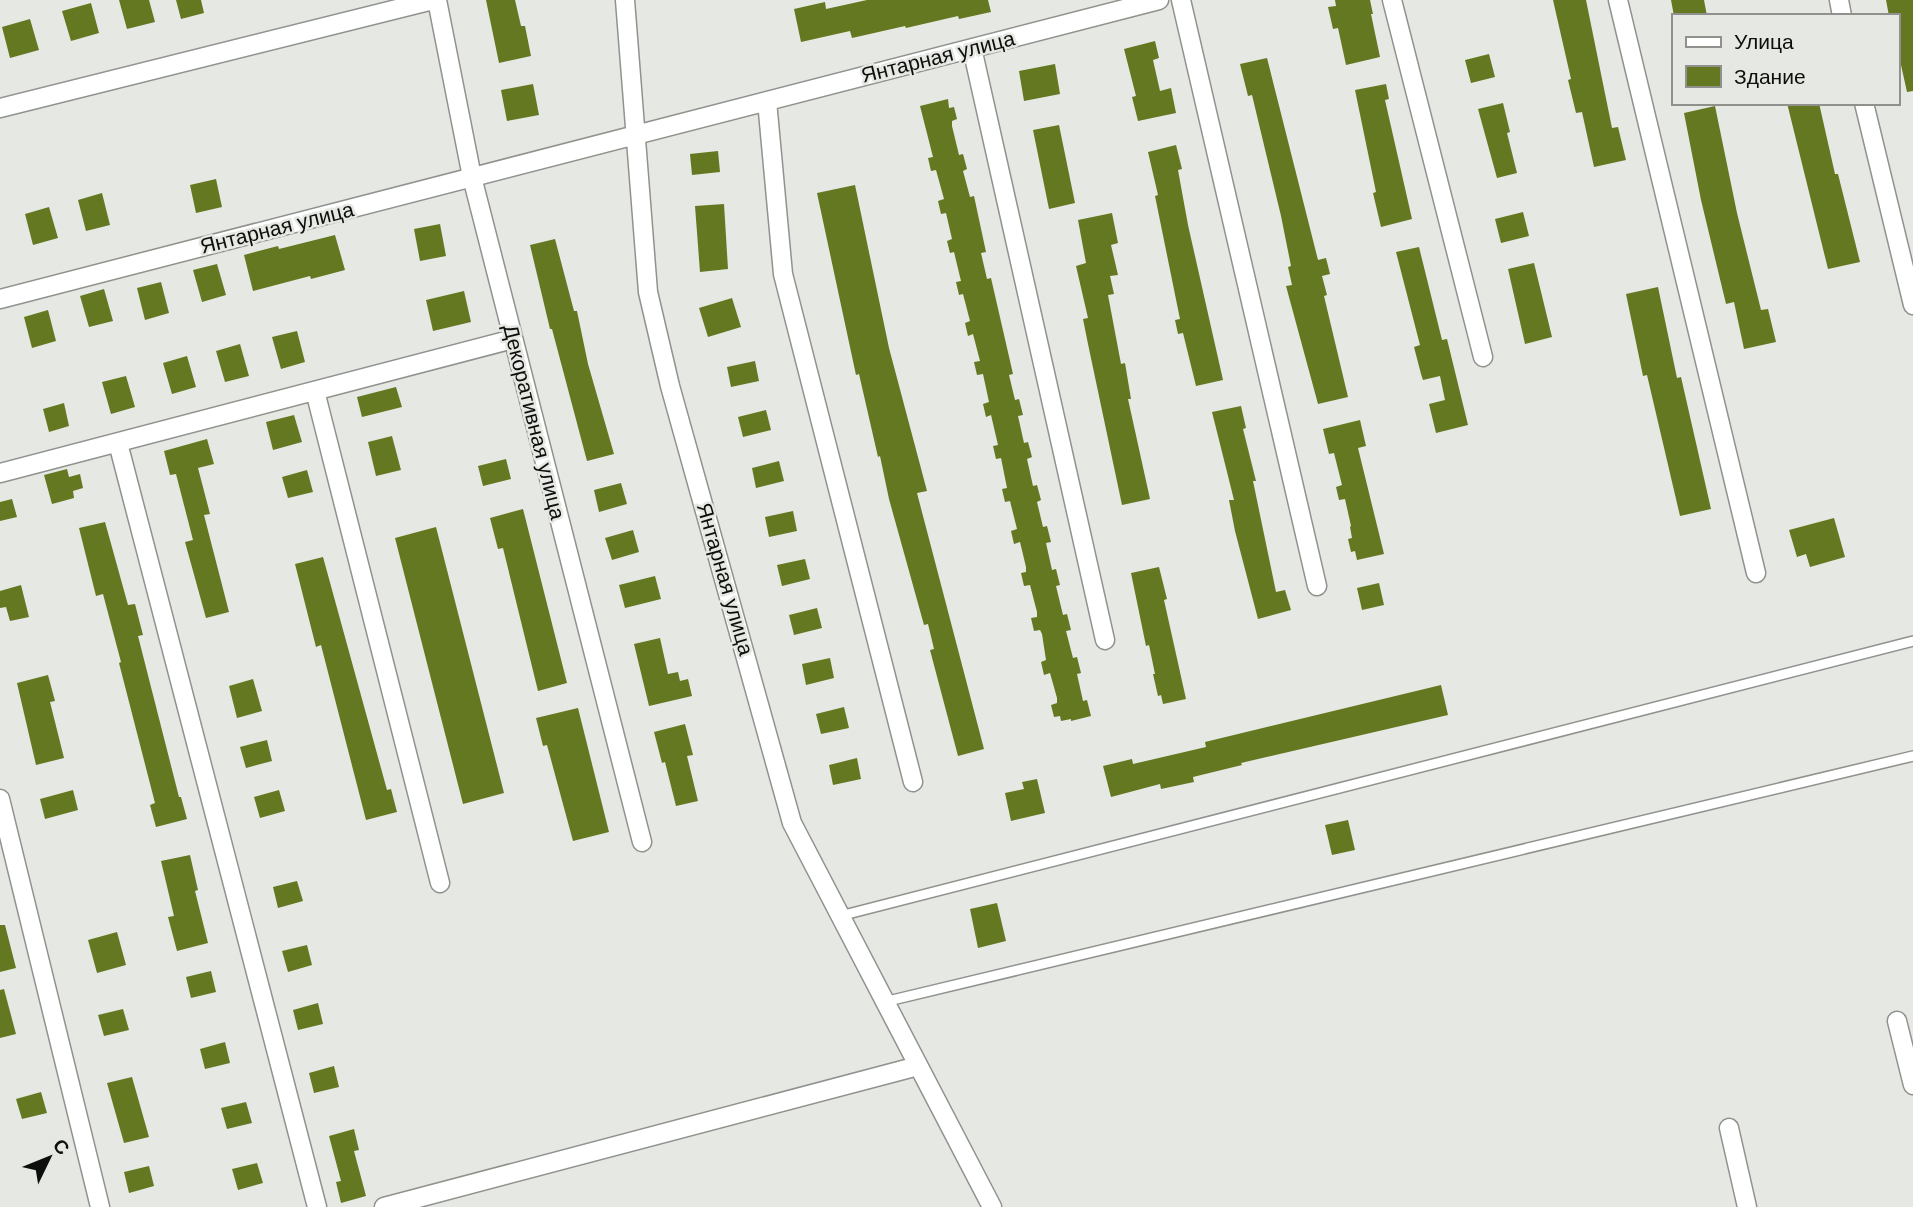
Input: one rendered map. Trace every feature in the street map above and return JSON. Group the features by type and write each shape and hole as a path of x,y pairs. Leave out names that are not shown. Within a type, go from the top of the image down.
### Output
{"street":[{"path":"0,108 435,0"},
{"name":"Декоративная улица","path":"435,0 472,177 642,842"},
{"path":"625,0 635,135"},
{"name":"Янтарная улица","path":"0,299 1160,0"},
{"path":"1181,0 1317,586"},
{"path":"1392,0 1483,357"},
{"path":"1618,0 1755,573"},
{"path":"972,48 1105,640"},
{"path":"766,102 783,274 913,782"},
{"path":"1864,105 1913,305"},
{"name":"Янтарная улица","path":"635,135 648,292 670,386 792,823 992,1207"},
{"path":"0,473 513,340"},
{"path":"315,391 440,883"},
{"path":"118,443 317,1207"},
{"path":"0,799 100,1207"},
{"path":"1897,1021 1913,1085"},
{"path":"384,1207 918,1066"},
{"path":"1728,1128 1747,1207"}],"lane":[{"path":"840,916 1913,642"},
{"path":"884,1002 1913,756"}],"building":[{"path":"119,0 149,0 155,22 127,29"},
{"path":"176,0 201,0 204,13 181,19"},
{"path":"486,0 515,0 521,26 525,26 531,56 499,63"},
{"path":"867,0 988,0 991,12 959,19 958,16 852,38 850,31 801,42 794,9 825,2 826,9"},
{"path":"1335,0 1370,0 1380,57 1346,65 1338,28 1333,29 1328,7 1336,6"},
{"path":"1553,0 1586,0 1612,128 1618,127 1626,160 1594,167 1582,112 1576,113"},
{"path":"1671,0 1704,0 1707,14 1674,14"},
{"path":"1886,0 1913,0 1913,91 1907,92 1899,56 1899,14 1889,14"},
{"path":"91,3 99,33 71,41 62,11"},
{"path":"30,19 39,50 10,58 2,27"},
{"path":"1155,41 1159,58 1153,60 1160,91 1171,88 1176,113 1138,121 1132,97 1136,96 1124,49"},
{"path":"1489,54 1495,77 1471,83 1465,60"},
{"path":"1267,58 1318,260 1326,258 1330,274 1322,276 1327,295 1324,296 1348,397 1318,404 1286,286 1292,285 1288,267 1291,266 1281,216 1252,95 1248,96 1240,64"},
{"path":"1055,64 1060,94 1024,101 1019,71"},
{"path":"533,84 539,115 507,121 501,90"},
{"path":"1386,84 1389,99 1385,100 1412,219 1381,227 1355,90"},
{"path":"948,99 949,108 954,107 957,119 952,121 952,126 959,155 963,154 967,169 963,171 970,197 974,196 986,252 981,253 987,279 991,278 1013,374 1009,375 1015,400 1019,399 1023,415 1018,416 1024,443 1028,442 1032,457 1027,459 1033,486 1037,485 1041,500 1037,502 1043,527 1047,526 1051,542 1046,543 1052,570 1056,569 1060,585 1056,586 1063,615 1067,614 1071,630 1066,631 1073,658 1077,657 1081,673 1077,674 1083,701 1087,700 1091,716 1071,721 1061,721 1060,716 1054,717 1051,705 1057,703 1057,698 1050,673 1044,675 1041,662 1046,660 1042,634 1040,630 1034,631 1031,618 1037,617 1037,612 1030,585 1024,586 1021,573 1026,572 1026,567 1020,542 1014,544 1011,531 1017,529 1010,501 1005,502 1002,489 1007,488 1001,458 996,459 993,446 998,445 991,415 986,417 983,404 989,402 983,374 977,375 974,362 980,361 973,334 968,336 965,323 970,321 963,294 959,295 956,282 961,281 954,252 950,253 947,241 952,239 946,213 941,214 938,201 944,199 936,170 931,171 928,158 933,157 920,106"},
{"path":"1503,103 1517,173 1497,178 1478,109"},
{"path":"1787,105 1819,105 1835,174 1838,174 1860,262 1828,269"},
{"path":"1715,106 1761,310 1768,309 1776,342 1744,349 1734,302 1726,304 1684,113"},
{"path":"1059,125 1075,203 1049,209 1033,130"},
{"path":"1176,145 1182,169 1178,170 1188,225 1223,380 1196,386 1183,333 1178,334 1175,320 1180,319 1148,152"},
{"path":"718,151 720,172 692,175 690,154"},
{"path":"216,179 222,207 196,213 190,185"},
{"path":"855,185 889,348 927,491 917,493 984,749 958,756 930,650 934,649 928,624 924,625 889,499 880,456 878,457 859,374 856,375 817,193"},
{"path":"102,193 110,225 86,231 78,200"},
{"path":"724,204 728,269 700,272 695,206"},
{"path":"49,207 58,238 33,245 25,214"},
{"path":"1523,212 1529,236 1501,243 1495,219"},
{"path":"1112,213 1118,243 1111,245 1118,275 1110,276 1114,294 1108,295 1121,364 1125,363 1131,399 1128,399 1150,499 1122,505 1083,319 1088,318 1076,266 1086,263 1078,220"},
{"path":"440,224 446,256 420,261 414,229"},
{"path":"335,235 345,270 253,291 244,255"},
{"path":"555,239 574,311 577,311 588,364 614,454 587,461 530,245"},
{"path":"1419,247 1442,340 1447,339 1468,425 1436,433 1429,404 1445,400 1440,376 1423,380 1414,347 1420,345 1396,252"},
{"path":"1534,263 1552,337 1525,344 1508,269"},
{"path":"217,264 226,295 202,302 193,270"},
{"path":"161,282 169,313 145,320 137,288"},
{"path":"1658,287 1677,378 1681,377 1711,509 1680,516 1647,375 1643,376 1626,294"},
{"path":"104,289 113,321 89,327 80,296"},
{"path":"464,291 471,322 433,331 426,300"},
{"path":"732,298 741,327 708,337 699,308"},
{"path":"48,310 56,341 32,348 24,317"},
{"path":"297,331 305,362 281,369 272,337"},
{"path":"240,344 249,376 225,382 216,351"},
{"path":"187,356 196,387 172,394 163,363"},
{"path":"755,361 759,381 731,387 727,367"},
{"path":"126,376 135,407 111,414 102,382"},
{"path":"396,387 402,407 362,417 357,397"},
{"path":"64,403 69,426 49,432 43,409"},
{"path":"1241,406 1246,428 1243,429 1256,481 1253,481 1276,592 1285,590 1291,610 1258,619 1235,531 1229,500 1234,500 1212,412"},
{"path":"766,410 771,430 743,437 738,417"},
{"path":"294,415 302,442 273,450 266,422"},
{"path":"1360,420 1366,446 1358,448 1384,554 1357,560 1355,551 1351,552 1348,539 1352,538 1345,499 1339,500 1336,487 1342,485 1334,453 1329,454 1323,429"},
{"path":"392,436 401,470 376,476 368,442"},
{"path":"207,439 214,464 198,468 210,514 204,515 229,612 206,618 185,542 193,540 176,474 170,475 164,451"},
{"path":"506,459 511,479 483,486 478,466"},
{"path":"779,461 784,481 756,488 752,468"},
{"path":"67,469 69,477 80,474 83,488 73,491 74,498 52,504 44,475"},
{"path":"307,470 313,492 288,498 282,477"},
{"path":"621,483 627,504 599,512 594,490"},
{"path":"12,499 17,517 0,521 0,502"},
{"path":"523,509 567,683 538,691 503,548 498,549 490,518"},
{"path":"793,511 797,531 769,537 765,517"},
{"path":"1834,518 1845,557 1810,567 1806,554 1797,557 1789,530"},
{"path":"105,522 128,605 135,604 143,635 138,636 187,819 156,827 150,805 155,803 119,663 121,662 103,594 96,596 79,528"},
{"path":"436,527 504,793 463,804 395,538"},
{"path":"633,530 639,552 612,560 605,538"},
{"path":"323,557 387,790 391,789 397,812 366,820 321,645 316,647 295,564"},
{"path":"805,559 810,579 782,586 777,565"},
{"path":"1159,567 1186,699 1163,704 1161,695 1158,696 1149,645 1146,646 1131,573"},
{"path":"655,576 661,599 625,608 619,585"},
{"path":"1379,583 1384,605 1362,610 1357,588"},
{"path":"21,585 29,617 10,621 6,607 0,608 0,591"},
{"path":"817,608 822,628 794,635 789,615"},
{"path":"660,638 668,674 678,672 680,681 688,679 692,696 649,706 634,644"},
{"path":"830,658 834,678 806,685 802,664"},
{"path":"48,675 55,701 50,702 64,758 36,765 17,683"},
{"path":"253,679 262,711 237,718 229,686"},
{"path":"1441,685 1448,715 1241,763 1242,765 1193,777 1194,782 1161,789 1160,784 1111,797 1103,766 1132,759 1133,764 1206,747 1205,742"},
{"path":"844,707 849,728 821,734 816,714"},
{"path":"578,708 609,832 573,841 547,745 543,746 536,718"},
{"path":"685,724 693,755 687,756 698,801 676,806 654,732"},
{"path":"267,740 272,761 246,768 240,747"},
{"path":"857,758 861,779 833,785 829,765"},
{"path":"1037,779 1045,813 1011,821 1005,793 1024,789 1022,782"},
{"path":"73,790 78,810 45,819 40,799"},
{"path":"279,790 285,811 260,818 254,797"},
{"path":"1348,820 1355,850 1332,855 1325,825"},
{"path":"190,855 198,890 195,891 208,943 177,951 168,917 174,916 161,861"},
{"path":"297,881 303,901 278,908 273,887"},
{"path":"997,903 1006,941 978,948 970,909"},
{"path":"0,925 5,925 16,968 0,972"},
{"path":"117,932 126,965 97,973 88,940"},
{"path":"307,945 312,965 288,972 282,951"},
{"path":"211,971 216,992 191,998 186,977"},
{"path":"4,989 16,1034 0,1038 0,990"},
{"path":"318,1003 323,1024 298,1030 293,1010"},
{"path":"123,1009 129,1030 104,1036 98,1015"},
{"path":"225,1042 230,1063 205,1069 200,1049"},
{"path":"334,1066 339,1087 314,1093 309,1073"},
{"path":"132,1077 149,1137 124,1143 107,1083"},
{"path":"41,1092 47,1113 22,1119 16,1099"},
{"path":"246,1102 252,1123 227,1129 221,1108"},
{"path":"354,1129 359,1150 354,1151 366,1196 341,1203 336,1182 341,1181 329,1136"},
{"path":"257,1163 263,1183 238,1190 232,1169"},
{"path":"149,1166 154,1186 129,1193 124,1172"}]}
